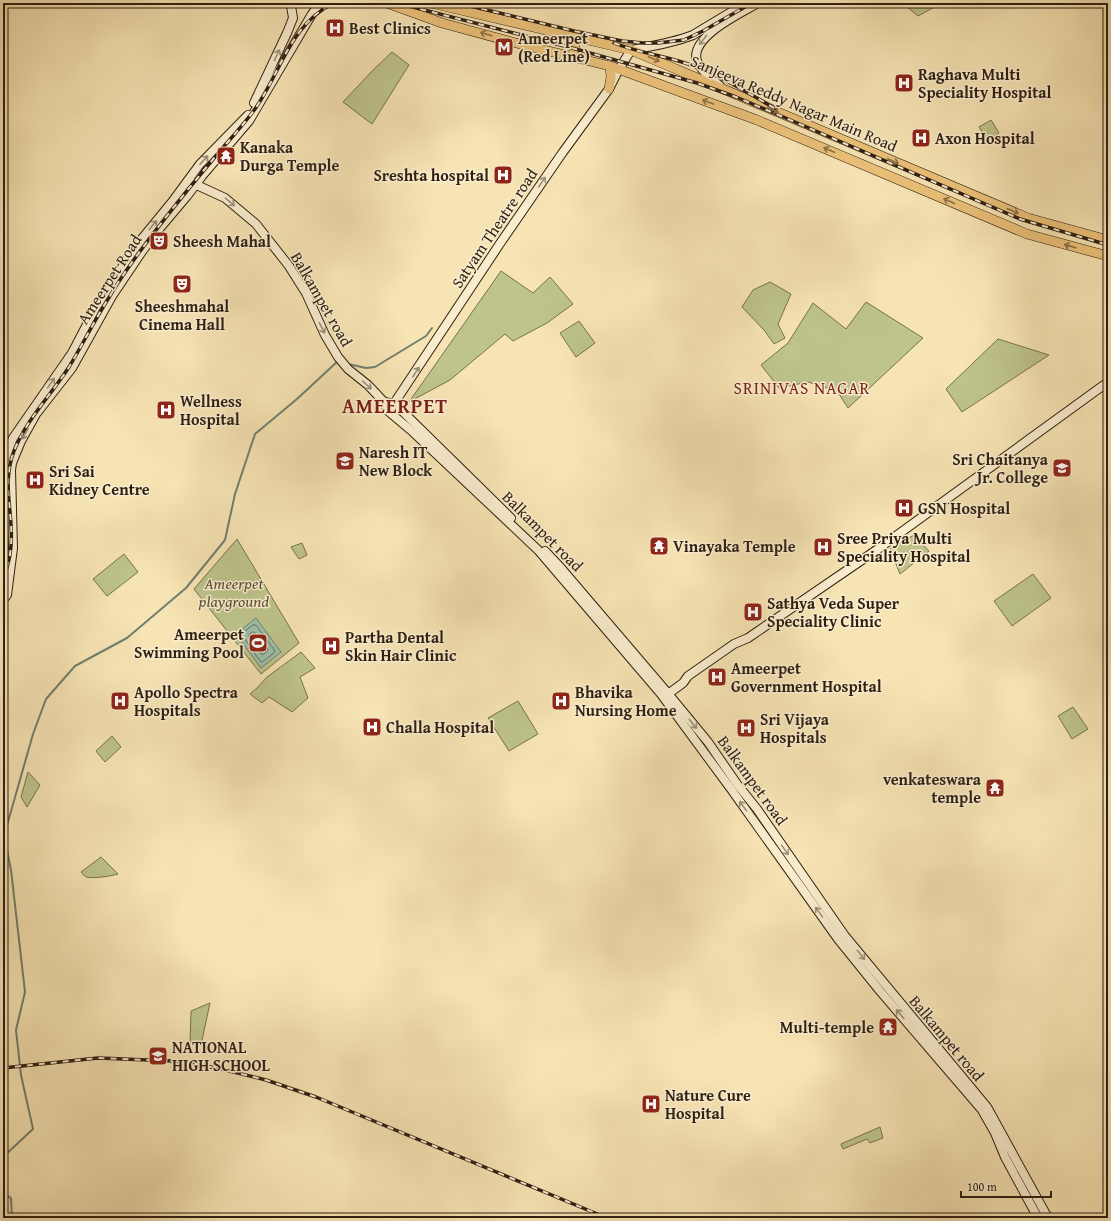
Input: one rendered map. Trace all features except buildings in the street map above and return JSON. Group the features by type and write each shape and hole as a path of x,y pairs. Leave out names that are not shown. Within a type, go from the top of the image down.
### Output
{"highway":[{"name":"Sanjeeva Reddy Nagar Main Road","path":"387,3 442,23 619,69 756,120 1027,234 1108,256"},
{"name":"Sanjeeva Reddy Nagar Main Road","path":"431,3 631,50 1028,218 1108,240"},
{"path":"573,57 576,38"},
{"path":"609,89 611,77 610,66"}],"main road":[{"name":"Ameerpet Road","path":"3,600 7,595 13,548 11,470 12,462 21,442 36,414 72,368 112,296 191,183 200,164 248,115 293,18 289,3"},
{"name":"Ameerpet Road","path":"3,478 4,462 13,438 72,353 96,307 136,246 191,183 249,121 320,3"},
{"path":"631,50 674,42 686,38 746,3"},
{"path":"724,89 709,77 701,68 696,54 698,46 714,29 758,3"},
{"name":"Satyam Theatre road","path":"388,411 501,242 563,152 609,89 631,50"},
{"name":"Balkampet road","path":"191,183 208,189 225,198 256,224 298,280 306,293 325,335 338,357 348,369 384,402 388,411 413,432 538,550 708,742 846,936 987,1107 1048,1218"},
{"path":"665,694 679,680 688,676 737,642 745,633 802,597 1108,378"},
{"path":"737,642 748,638 878,548 1108,382"},
{"path":"384,402 394,404"},
{"name":"Balkampet road","path":"394,404 561,568 665,694 838,939 880,991 982,1110 995,1133 1005,1157 1038,1218"},
{"path":"3,530 3,554"}],"green space":[{"path":"902,3 942,3 918,16"},
{"path":"392,52 409,65 372,124 343,102"},
{"path":"991,120 999,133 988,141 979,127"},
{"path":"501,271 533,293 550,277 573,304 547,323 513,341 505,334 450,380 409,402"},
{"path":"770,282 791,294 778,324 785,338 774,344 764,330 742,307 753,290"},
{"path":"866,302 923,338 848,408 837,391 808,382 779,388 761,365 788,343 813,303 846,329"},
{"path":"579,321 595,343 576,357 560,333"},
{"path":"998,339 1049,355 962,412 946,389"},
{"path":"914,535 929,551 900,574 890,549"},
{"name":"Ameerpet playground","path":"237,539 299,643 261,674 194,589"},
{"path":"302,543 307,555 299,559 291,547"},
{"path":"124,554 138,572 107,596 93,579"},
{"path":"1033,574 1051,598 1012,626 994,601"},
{"path":"301,652 315,668 300,677 308,698 292,712 269,697 262,703 250,694 267,677"},
{"path":"518,701 538,734 509,751 488,718"},
{"path":"1073,707 1088,729 1072,739 1058,716"},
{"path":"112,736 121,747 105,762 96,751"},
{"path":"28,772 40,785 27,807 21,797"},
{"path":"101,857 118,874 89,878 81,872"},
{"path":"210,1003 201,1045 190,1043 191,1011"},
{"path":"880,1127 883,1138 870,1143 867,1139 843,1149 841,1144"}],"water":[{"name":"Ameerpet Swimming Pool","path":"256,618 281,652 261,668 236,634"}],"waterway":[{"path":"348,364 366,368 375,367 426,336 432,328"},
{"path":"3,1157 33,1129 21,1075 16,1030 25,992 11,870 4,836 33,734 46,699 75,666 127,638 186,588 225,540 235,494 255,434 297,399 338,361"},
{"path":"3,1193 11,1198 12,1218"}],"railway":[{"path":"3,579 11,546 8,476 14,451 25,429 69,367 121,278 150,237 255,109 288,50 307,23 319,12 334,3"},
{"path":"397,3 572,48 697,83 736,97 1020,219 1108,245"},
{"path":"458,3 574,31 622,41 643,43 684,40 752,3"},
{"path":"614,43 702,69 776,109"},
{"path":"3,1068 98,1058 173,1061 217,1068 266,1080 316,1097 607,1218"}],"place":[{"name":"Best Clinics","path":"335,28"},
{"name":"Ameerpet (Red Line)","path":"504,47"},
{"name":"Raghava Multi Speciality Hospital","path":"904,83"},
{"name":"Axon Hospital","path":"921,138"},
{"name":"Kanaka Durga Temple","path":"226,156"},
{"name":"Sreshta hospital","path":"503,175"},
{"name":"Sheesh Mahal","path":"159,241"},
{"name":"Sheeshmahal Cinema Hall","path":"182,284"},
{"name":"Wellness Hospital","path":"166,410"},
{"name":"Naresh IT New Block","path":"345,461"},
{"name":"Sri Chaitanya Jr. College","path":"1062,468"},
{"name":"Sri Sai Kidney Centre","path":"35,480"},
{"name":"GSN Hospital","path":"904,508"},
{"name":"Vinayaka Temple","path":"659,546"},
{"name":"Sree Priya Multi Speciality Hospital","path":"823,547"},
{"name":"Sathya Veda Super Speciality Clinic","path":"753,612"},
{"name":"Ameerpet Swimming Pool","path":"258,643"},
{"name":"Partha Dental Skin Hair Clinic","path":"331,646"},
{"name":"Ameerpet Government Hospital","path":"717,677"},
{"name":"Apollo Spectra Hospitals","path":"120,701"},
{"name":"Bhavika Nursing Home","path":"561,701"},
{"name":"Challa Hospital","path":"372,727"},
{"name":"Sri Vijaya Hospitals","path":"746,728"},
{"name":"venkateswara temple","path":"995,788"},
{"name":"Multi-temple","path":"888,1027"},
{"name":"NATIONAL HIGH SCHOOL","path":"158,1056"},
{"name":"Nature Cure Hospital","path":"651,1104"}],"district":[{"name":"SRINIVAS NAGAR","path":"802,388"},
{"name":"AMEERPET","path":"395,406"}]}
